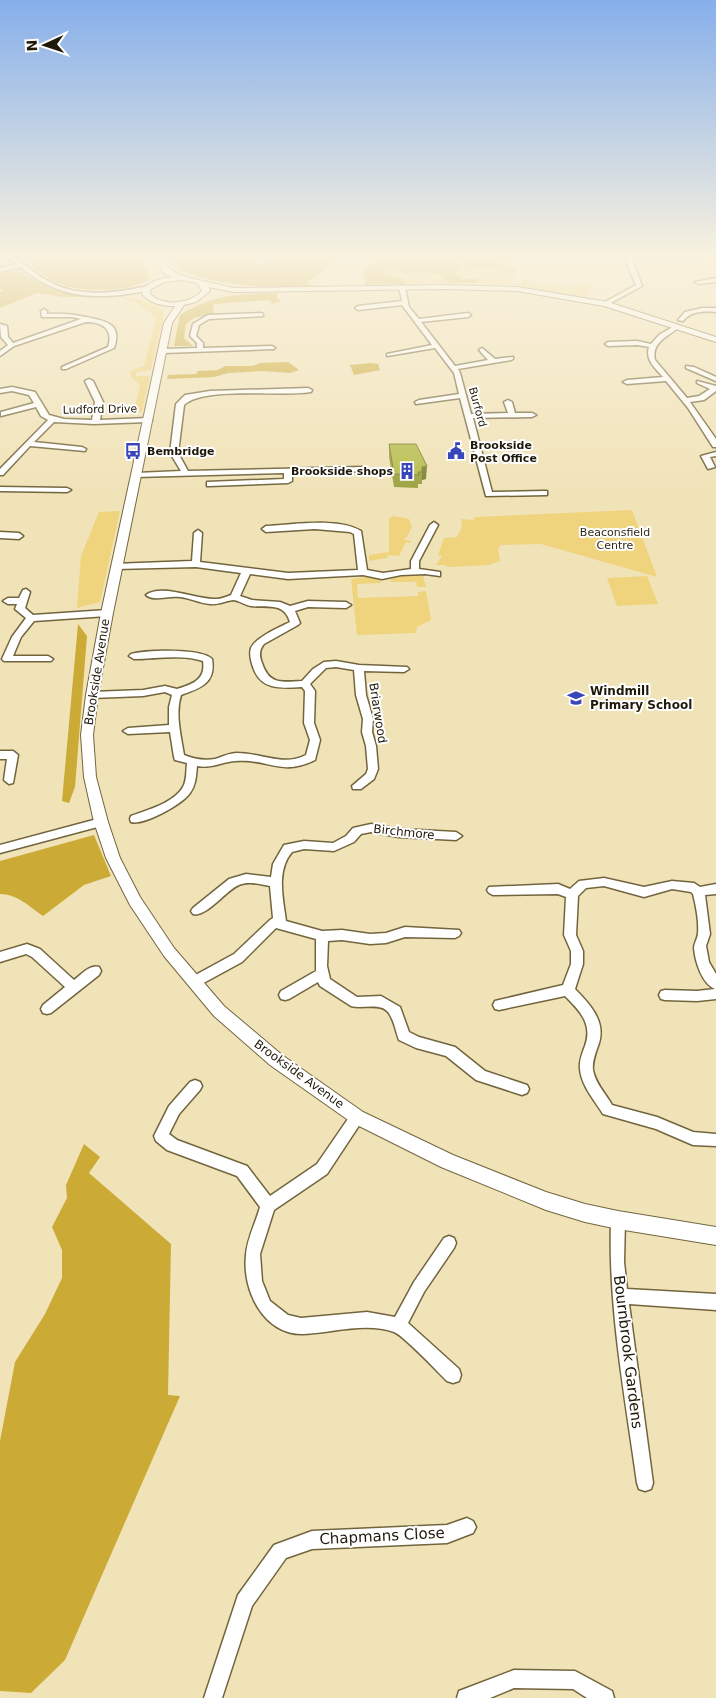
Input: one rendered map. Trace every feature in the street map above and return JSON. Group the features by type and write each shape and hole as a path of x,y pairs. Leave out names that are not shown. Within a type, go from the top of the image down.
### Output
{"street":[{"path":"5,334 5,341 12,345"},
{"path":"0,354 12,345 46,334"},
{"path":"64,368 108,353 114,341 114,334"},
{"name":"Brookside Avenue","path":"167,334 116,566 92,695 87,735 90,778 101,822 113,858 135,901 169,952 219,1011 276,1060 358,1116 447,1161 530,1194 585,1213 716,1236"},
{"path":"194,334 200,343 200,350"},
{"name":"Burford","path":"428,334 454,368 458,377 489,494 544,493"},
{"path":"665,334 651,346 649,353 652,360 685,400 716,445"},
{"path":"608,344 637,343 651,346"},
{"path":"389,355 437,346"},
{"path":"163,350 272,348"},
{"path":"482,350 493,361"},
{"path":"454,368 511,358"},
{"path":"688,367 704,372 707,376 716,380"},
{"path":"626,382 667,379"},
{"path":"89,382 99,402 96,422"},
{"path":"699,382 716,388"},
{"path":"685,400 701,398 716,388"},
{"name":"Ludford Drive","path":"1,390 23,390 32,394 45,416 52,420 96,422 148,420"},
{"path":"186,474 174,454 180,404 188,398 210,393 308,390"},
{"path":"419,402 463,395"},
{"path":"508,402 512,415"},
{"path":"4,414 39,404"},
{"path":"468,416 532,415"},
{"name":"Ludford Drive","path":"0,473 52,420"},
{"path":"28,444 82,449"},
{"path":"711,467 705,456 716,454"},
{"path":"0,458 14,459"},
{"path":"136,475 364,469"},
{"path":"210,483 288,481 288,471"},
{"path":"0,489 67,490"},
{"path":"415,571 415,561 434,525"},
{"path":"266,529 342,526 354,528 358,533 363,572"},
{"path":"196,564 198,533"},
{"path":"0,535 21,536"},
{"path":"116,566 196,564 288,576 363,572 382,576 415,571 437,574"},
{"path":"235,597 246,572"},
{"path":"150,595 179,594 216,602 235,597"},
{"path":"8,601 24,597 20,608 31,618"},
{"path":"235,597 242,603 277,604 290,609 294,614 295,623 261,642 256,648 255,657 260,672 267,681 281,685 305,684 324,665 336,664 360,668 404,669"},
{"path":"290,609 308,604 346,605"},
{"path":"3,660 21,629 31,618 107,613"},
{"path":"92,695 165,689 177,693 199,684 207,678 209,666 206,659 196,654 152,657 134,656"},
{"path":"3,660 48,659"},
{"name":"Briarwood","path":"357,786 370,776 373,769 368,719 361,695 360,668"},
{"path":"177,693 174,699 174,728 179,757 192,762 212,764 234,756 247,757 279,765 300,764 311,757 315,740 309,723 310,691 305,684"},
{"path":"128,730 174,728"},
{"path":"0,755 14,750 9,780"},
{"path":"136,820 180,797 189,787 192,762"},
{"path":"0,849 101,822"},
{"name":"Birchmore","path":"280,924 276,882 279,859 288,848 295,845 334,847 350,839 357,832 371,828 399,833 456,836"},
{"path":"197,911 233,882 246,878 276,882"},
{"path":"568,990 577,964 577,951 570,935 572,894 583,884 604,882 644,892 672,885 694,888 698,892 701,904 704,934 700,946 705,967 716,984"},
{"path":"493,890 558,889 572,894"},
{"path":"698,892 716,889"},
{"path":"194,982 238,958 274,923 322,936 342,935 386,938 405,932 455,933"},
{"path":"322,936 322,974 324,982 355,1002 381,1001 396,1011 404,1036 416,1042 450,1051 481,1076 522,1089"},
{"path":"0,958 27,950 36,953 73,987"},
{"path":"47,1009 95,971"},
{"path":"284,995 322,974"},
{"path":"499,1005 547,993 568,990"},
{"path":"568,990 586,1010 595,1025 594,1039 587,1054 587,1073 608,1110 660,1124 689,1137 709,1141 716,1140"},
{"path":"665,996 716,994"},
{"path":"195,1086 174,1110 161,1136 172,1145 242,1171 268,1206"},
{"path":"358,1116 322,1169 268,1206 253,1254 254,1281 264,1306 284,1322 301,1326 367,1320 400,1325 453,1374"},
{"name":"Bournbrook Gardens","path":"618,1220 617,1262 620,1296 645,1483"},
{"path":"400,1325 419,1287 449,1242"},
{"path":"620,1296 716,1302"},
{"name":"Chapmans Close","path":"213,1698 244,1601 280,1551 312,1540 446,1534 467,1527"},
{"path":"466,1698 514,1679 575,1680 605,1698"}],"green space":[{"path":"152,334 159,334 151,370 136,372 136,376 150,376 142,412 133,416 140,385 131,377 130,371 144,366"},
{"name":"Beaconsfield Centre","path":"632,510 657,577 541,544 501,545 498,549 500,561 489,565 448,567 436,565 442,556 438,555 444,538 457,537 462,527 461,519 474,520 475,517"},
{"path":"120,511 100,602 77,608 81,556 99,512"},
{"path":"394,516 409,519 412,527 407,537 403,539 411,541 410,543 406,542 399,556 388,555 387,558 369,561 369,555 389,552 389,518"},
{"path":"373,576 379,578 381,583 357,584 358,598 418,596 418,592 426,591 431,620 417,627 416,633 357,635 351,579"},
{"path":"423,576 426,587 417,587 416,582 390,582 392,577"},
{"path":"647,576 658,604 617,606 607,578"}],"shaded area":[{"path":"176,334 185,334 184,338 193,346 174,346"},
{"path":"288,362 299,370 290,373 263,371 228,373 214,377 167,379 168,375 196,374 198,371 218,370 225,366 252,366 261,363"},
{"path":"378,364 380,370 354,375 350,365"},
{"path":"78,624 87,636 75,787 69,803 62,801"},
{"path":"94,835 111,876 84,885 43,916 18,899 0,894 0,861"},
{"path":"84,1144 100,1157 89,1173 171,1244 168,1395 180,1396 65,1660 31,1693 0,1691 0,1441 15,1362 45,1314 62,1278 62,1250 52,1227 67,1198 66,1185"}],"building":[{"path":"389,444 416,444 427,466 422,467 422,472 418,472 419,475 394,474"}],"place":[{"name":"Bembridge","path":"133,451"},
{"name":"Brookside Post Office","path":"456,451"},
{"name":"Brookside shops","path":"407,471"},
{"name":"Windmill Primary School","path":"576,698"}]}
